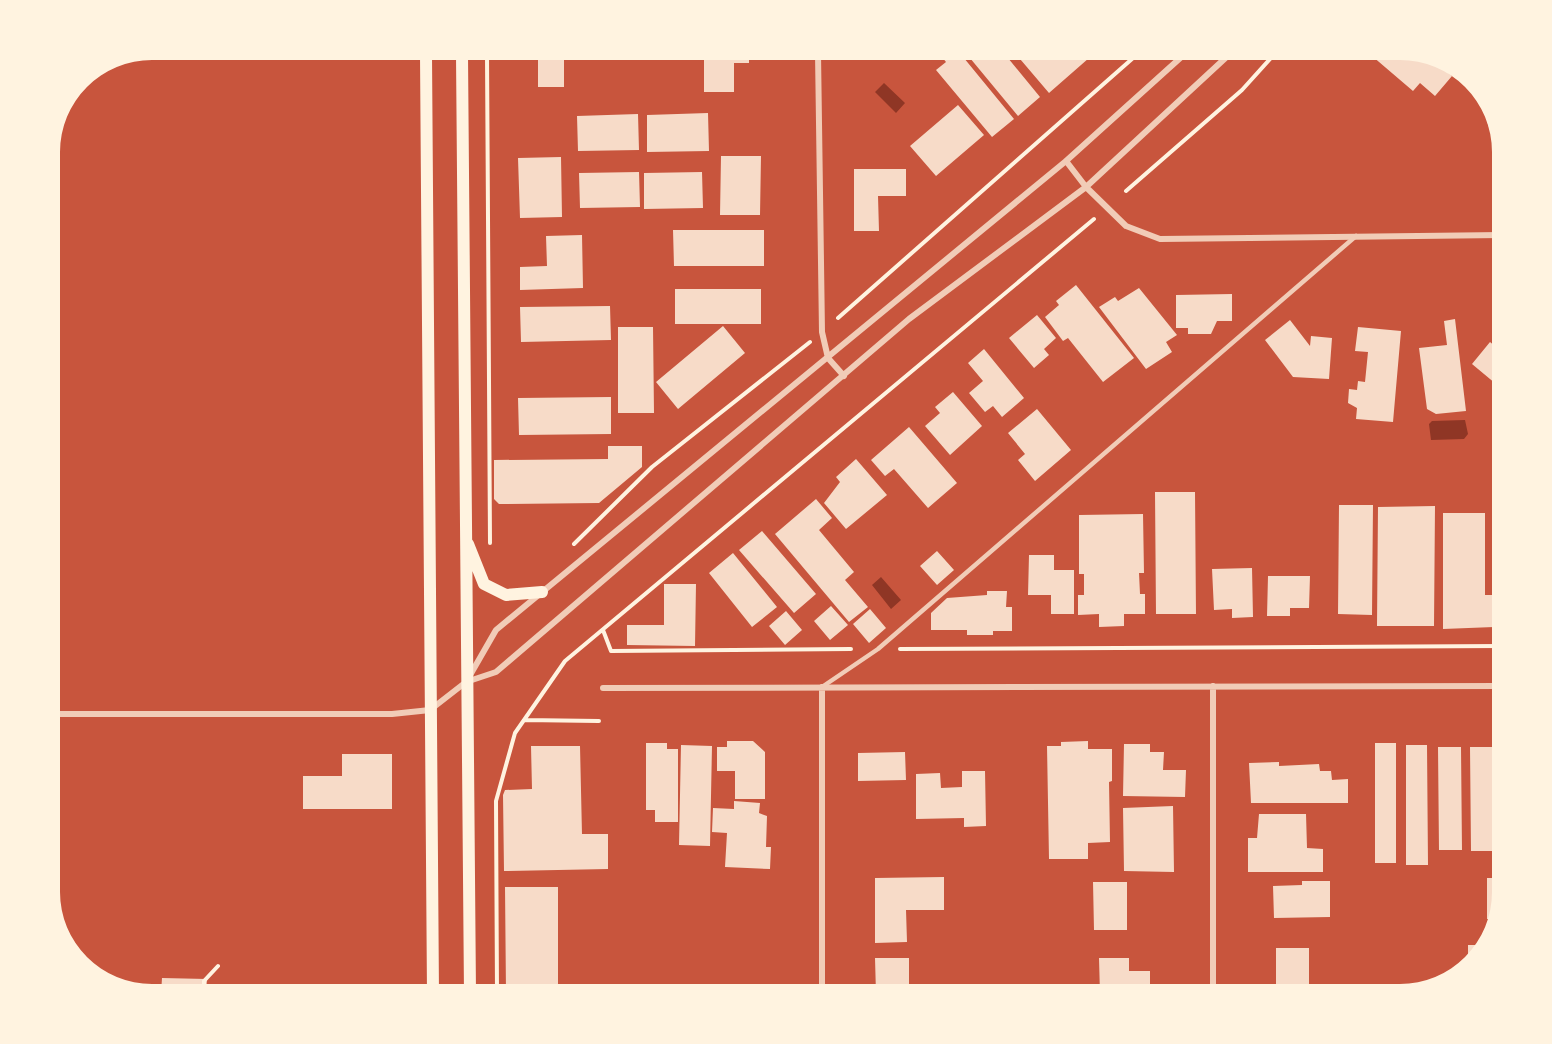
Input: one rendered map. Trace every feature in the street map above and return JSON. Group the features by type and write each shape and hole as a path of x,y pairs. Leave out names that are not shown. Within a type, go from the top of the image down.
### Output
{"main road":[{"path":"426,60 433,984"},
{"path":"462,60 470,984"},
{"path":"466,537 484,584 506,595 542,592"}],"street":[{"path":"818,60 822,332 828,358 844,376"},
{"path":"466,682 496,630 1066,161 1178,60"},
{"path":"60,714 392,714 430,710 466,682 496,672 909,319 1086,187 1223,60"},
{"path":"1066,161 1086,187 1126,226 1160,239 1492,235"},
{"path":"1213,686 1213,984"},
{"path":"603,688 1492,686"},
{"path":"822,687 822,984"}],"lane":[{"path":"822,687 878,649 1356,236"}],"path":[{"path":"487,60 490,546"},
{"path":"570,551 577,538 652,467 822,332 1131,60"},
{"path":"1126,192 1242,90 1269,60"},
{"path":"496,984 496,801 515,733 565,661 1094,219"},
{"path":"603,630 611,651 1492,645"},
{"path":"524,720 599,721"},
{"path":"204,984 204,981 218,966"}],"shaded area":[{"path":"884,83 905,103 896,113 875,92"},
{"path":"1465,420 1468,434 1464,439 1431,440 1429,424 1432,421"},
{"path":"881,577 901,600 891,609 872,585"}],"building":[{"path":"538,60 564,60 564,87 538,87"},
{"path":"704,60 749,60 749,63 734,63 734,92 704,92"},
{"path":"944,60 966,60 1014,119 992,137 936,70 946,62"},
{"path":"972,60 1010,60 1040,97 1018,116"},
{"path":"1021,60 1087,60 1049,93"},
{"path":"1377,60 1424,63 1452,76 1435,96 1420,83 1413,91"},
{"path":"958,105 984,135 936,176 910,146"},
{"path":"708,113 709,151 647,152 647,115"},
{"path":"638,114 639,150 578,151 577,116"},
{"path":"721,156 761,156 760,215 720,215"},
{"path":"561,157 562,217 520,218 518,158"},
{"path":"854,169 906,169 906,196 878,196 879,231 854,231"},
{"path":"639,172 640,207 580,208 579,173"},
{"path":"702,172 703,208 644,209 644,173"},
{"path":"673,230 764,230 764,266 674,266"},
{"path":"582,235 583,288 520,290 520,267 547,266 546,236"},
{"path":"1076,285 1134,358 1103,382 1068,338 1063,341 1045,317 1059,305 1056,301"},
{"path":"1139,288 1177,335 1166,342 1172,352 1146,369 1099,307 1115,297 1118,301"},
{"path":"675,289 761,289 761,324 675,324"},
{"path":"1232,294 1232,321 1217,321 1211,334 1188,334 1188,328 1176,328 1176,295"},
{"path":"610,306 611,340 521,342 520,307"},
{"path":"1037,315 1056,338 1044,349 1049,355 1034,368 1009,338"},
{"path":"1455,319 1466,411 1436,414 1427,409 1419,348 1447,345 1444,321"},
{"path":"1290,320 1310,346 1311,336 1332,338 1329,379 1293,377 1265,340"},
{"path":"723,326 745,353 678,409 656,382"},
{"path":"618,327 653,327 654,413 618,413"},
{"path":"1358,327 1401,331 1393,422 1356,419 1357,408 1348,403 1349,389 1357,390 1358,381 1365,382 1368,352 1355,351"},
{"path":"1490,342 1492,344 1492,381 1472,364"},
{"path":"984,349 1024,398 1002,417 993,406 985,412 969,393 983,381 968,363"},
{"path":"953,392 982,426 950,455 925,426 940,413 935,407"},
{"path":"611,397 611,434 519,435 518,398"},
{"path":"1037,409 1071,450 1035,481 1018,460 1025,454 1008,433"},
{"path":"909,427 957,483 928,508 894,469 885,476 871,460"},
{"path":"608,446 642,446 642,467 599,503 499,504 494,499 494,460 608,459"},
{"path":"856,459 887,495 846,529 824,503 840,482 836,477"},
{"path":"1155,492 1195,492 1196,614 1156,614"},
{"path":"816,499 832,518 819,530 854,572 845,580 868,607 849,622 775,534"},
{"path":"1339,505 1373,505 1372,615 1338,614"},
{"path":"1435,506 1434,626 1377,626 1378,507"},
{"path":"1443,513 1485,513 1485,595 1492,595 1492,627 1443,629"},
{"path":"1143,514 1144,573 1139,573 1140,594 1145,594 1145,614 1124,614 1124,626 1099,627 1099,614 1078,615 1078,595 1084,595 1084,574 1079,574 1079,515"},
{"path":"762,531 816,594 794,613 739,550"},
{"path":"937,551 954,570 937,585 920,566"},
{"path":"733,553 777,607 752,627 709,573"},
{"path":"1029,555 1054,555 1054,570 1074,570 1074,614 1051,614 1051,595 1028,595"},
{"path":"1252,568 1253,617 1232,618 1232,609 1214,610 1212,569"},
{"path":"1268,576 1310,576 1309,608 1290,608 1290,616 1267,616"},
{"path":"664,584 696,584 695,646 627,645 627,625 664,625"},
{"path":"987,591 1007,591 1006,607 1012,607 1012,631 993,631 993,635 967,635 967,630 931,630 931,613 947,598 987,595"},
{"path":"831,606 848,625 830,640 814,621"},
{"path":"870,609 886,628 869,643 853,624"},
{"path":"786,611 802,630 785,645 769,626"},
{"path":"727,741 753,741 765,752 765,799 735,799 735,771 717,771 717,747 727,747"},
{"path":"1088,741 1088,749 1112,749 1112,781 1109,782 1110,842 1088,843 1088,859 1049,859 1047,746 1061,746 1061,742"},
{"path":"646,743 667,743 667,749 678,749 678,822 655,822 655,810 646,810"},
{"path":"1375,743 1396,743 1396,863 1375,863"},
{"path":"1124,744 1150,744 1150,752 1164,752 1163,770 1186,770 1185,797 1123,796"},
{"path":"681,745 712,746 710,846 679,845"},
{"path":"1406,745 1427,745 1428,865 1406,865"},
{"path":"531,746 580,746 582,834 608,834 608,869 504,871 503,795 505,790 532,789"},
{"path":"1438,747 1461,747 1462,850 1439,850"},
{"path":"1470,747 1492,747 1492,851 1471,851"},
{"path":"905,752 906,780 858,781 858,753"},
{"path":"342,754 392,754 392,809 303,809 303,776 342,776"},
{"path":"1279,762 1279,766 1319,764 1320,771 1331,771 1332,780 1348,779 1348,803 1251,803 1249,763"},
{"path":"962,771 985,771 986,826 964,827 964,818 916,819 916,774 940,773 941,788 962,787"},
{"path":"734,801 760,803 759,813 767,816 766,847 771,847 770,869 725,867 727,833 712,832 713,808 734,809"},
{"path":"1173,806 1174,872 1124,871 1123,808"},
{"path":"1259,814 1306,814 1307,848 1323,849 1323,872 1248,872 1248,838 1257,838"},
{"path":"944,877 944,910 906,910 907,942 875,943 875,878"},
{"path":"1487,878 1492,878 1491,904 1487,919"},
{"path":"1302,881 1330,881 1330,917 1274,918 1273,886 1302,885"},
{"path":"1093,882 1127,882 1127,930 1094,930"},
{"path":"505,887 558,887 558,984 506,984"},
{"path":"1468,945 1474,945 1468,953"},
{"path":"1276,948 1309,948 1309,984 1276,984"},
{"path":"875,958 909,958 909,984 876,984"},
{"path":"1099,958 1129,958 1129,971 1150,971 1150,984 1100,984"},
{"path":"162,978 207,979 207,984 162,984"}]}
